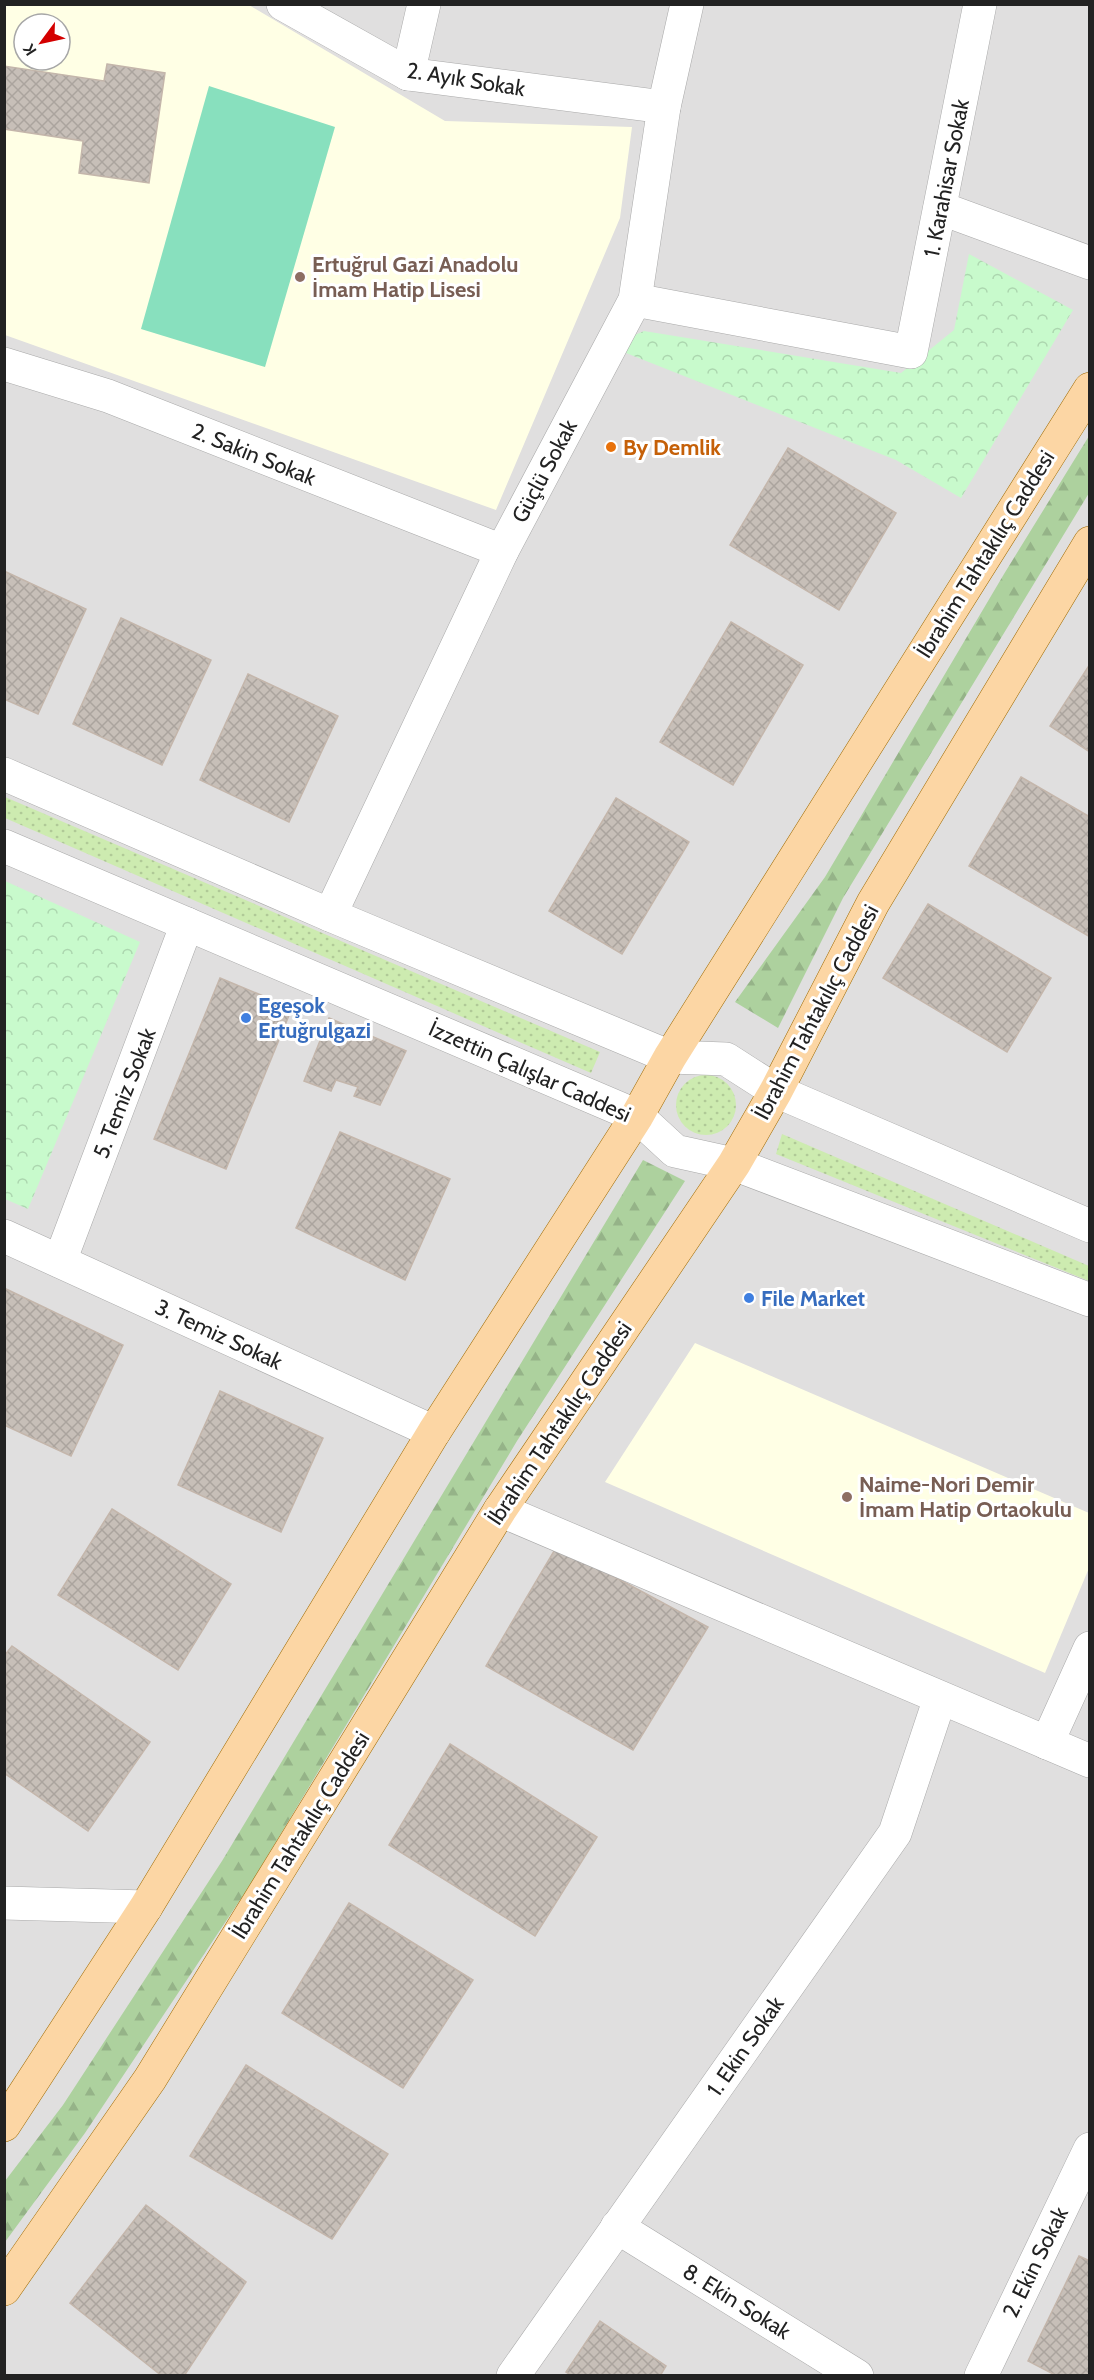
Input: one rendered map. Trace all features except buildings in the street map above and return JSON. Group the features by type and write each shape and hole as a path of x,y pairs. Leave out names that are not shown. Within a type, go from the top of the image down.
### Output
{"main road":[{"name":"İbrahim Tahtakılıç Caddesi","path":"4,2125 146,1907 434,1432 637,1116 670,1057 1089,389"},
{"name":"İbrahim Tahtakılıç Caddesi","path":"4,2289 150,2079 500,1510 734,1164 776,1091 873,903 1089,543"}],"street":[{"name":"2. Ayık Sokak","path":"284,4 408,74 664,107"},
{"path":"408,74 424,4"},
{"name":"Güçlü Sokak","path":"330,915 502,551 635,300 664,107 687,4"},
{"name":"1. Karahisar Sokak","path":"635,300 911,352 980,4"},
{"path":"940,208 1089,263"},
{"name":"2. Sakin Sokak","path":"4,364 108,396 502,551"},
{"path":"4,774 330,915 670,1057 726,1059 776,1091 1089,1226"},
{"name":"İzzettin Çalışlar Caddesi","path":"4,846 637,1116 675,1151 734,1164 1089,1300"},
{"name":"5. Temiz Sokak","path":"60,1261 188,924"},
{"name":"3. Temiz Sokak","path":"4,1236 434,1432"},
{"path":"500,1510 1089,1761"},
{"path":"1047,1743 1089,1648"},
{"name":"1. Ekin Sokak","path":"513,2376 895,1833 940,1698"},
{"path":"4,1903 146,1907"},
{"name":"2. Ekin Sokak","path":"981,2376 1089,2149"},
{"name":"8. Ekin Sokak","path":"618,2227 857,2376"}],"shaded area":[{"path":"5,5 1089,5 1089,2375 5,2375"},
{"name":"Ertuğrul Gazi Anadolu İmam Hatip Lisesi","path":"5,5 249,5 445,121 632,127 620,218 496,510 5,335"},
{"name":"Naime-Nori Demir İmam Hatip Ortaokulu","path":"695,1343 1089,1513 1089,1568 1045,1673 605,1482"}],"green space":[{"path":"209,86 335,127 265,367 141,329"},
{"path":"969,254 1073,310 961,498 896,460 626,353 630,337 644,331 901,373 954,330"},
{"path":"1089,436 1089,493 843,898 778,1028 735,1002 825,877 1004,574"},
{"path":"5,797 600,1052 591,1073 5,818"},
{"path":"5,881 140,942 28,1209 5,1199"},
{"path":"706,1075 723,1080 731,1088 736,1105 731,1122 723,1130 706,1135 689,1130 681,1122 676,1105 681,1088 689,1080"},
{"path":"782,1134 1089,1266 1089,1281 776,1154"},
{"path":"643,1160 685,1181 517,1441 250,1885 85,2133 5,2242 5,2181 63,2105 222,1861"}],"place":[{"name":"Ertuğrul Gazi Anadolu İmam Hatip Lisesi","path":"300,277"},
{"name":"By Demlik","path":"611,447"},
{"name":"Egeşok Ertuğrulgazi","path":"246,1018"},
{"name":"File Market","path":"749,1298"},
{"name":"Naime-Nori Demir İmam Hatip Ortaokulu","path":"847,1497"}]}
